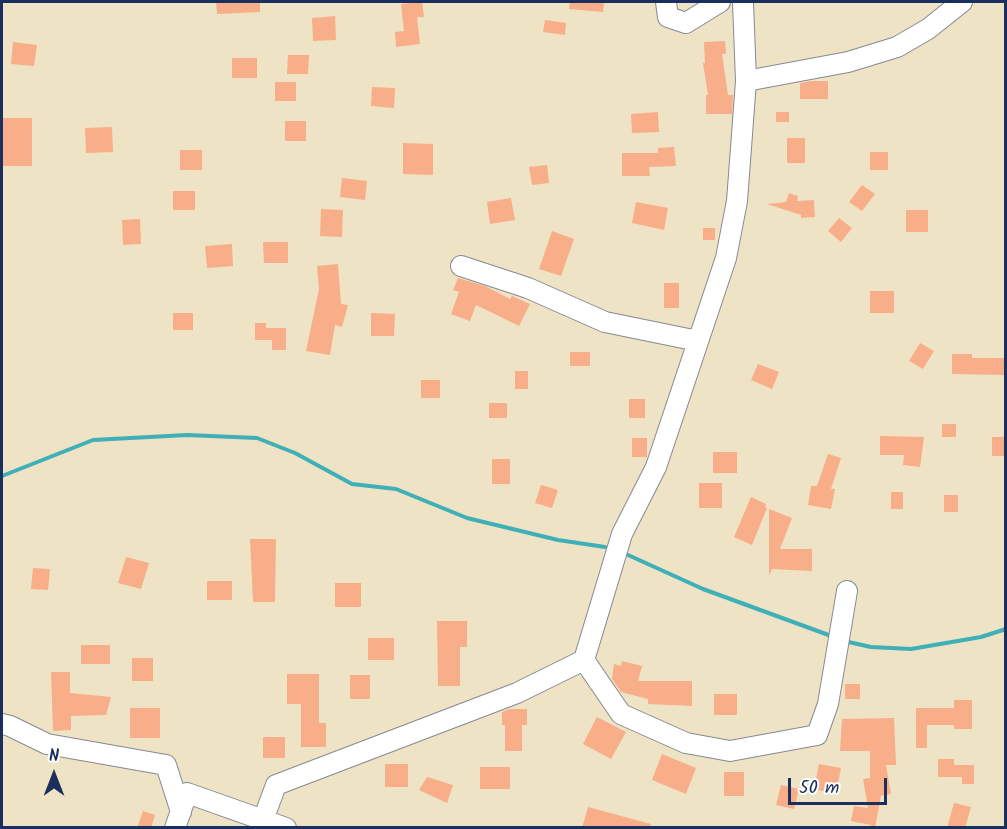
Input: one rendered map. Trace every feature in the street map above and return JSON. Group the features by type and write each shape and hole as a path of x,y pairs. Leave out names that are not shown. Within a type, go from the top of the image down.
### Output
{"street":[{"path":"666,2 668,17 686,23 720,2"},
{"path":"263,820 276,785 517,693 584,660 622,534 656,466 726,258 737,201 746,81 743,2"},
{"path":"746,81 848,62 897,47 928,29 962,2"},
{"path":"460,266 528,288 605,322 698,341"},
{"path":"584,660 621,714 686,743 730,751 817,735 828,704 846,591"},
{"path":"2,724 47,744 166,765 178,820"},
{"path":"178,820 187,793 286,828"}],"building":[{"path":"216,2 260,2 260,12 217,14"},
{"path":"422,2 424,17 417,17 420,44 396,47 395,32 404,31 401,4"},
{"path":"570,2 604,2 603,12 569,9"},
{"path":"335,16 336,40 313,41 312,18"},
{"path":"545,20 566,23 565,35 543,32"},
{"path":"725,41 726,54 722,54 728,95 733,95 732,114 706,114 706,95 708,95 703,63 705,63 704,42"},
{"path":"13,42 37,45 34,66 11,64"},
{"path":"288,55 309,55 308,74 287,74"},
{"path":"232,58 257,58 257,78 232,78"},
{"path":"828,81 828,99 800,99 800,83"},
{"path":"275,82 296,82 296,101 275,101"},
{"path":"372,87 395,88 394,108 371,106"},
{"path":"658,112 659,132 632,133 631,114"},
{"path":"776,112 789,112 789,122 776,122"},
{"path":"2,118 32,118 32,166 2,166"},
{"path":"285,121 306,121 306,141 285,141"},
{"path":"112,127 113,152 86,153 85,128"},
{"path":"787,138 805,138 805,163 787,163"},
{"path":"403,143 433,144 433,175 403,174"},
{"path":"674,147 676,166 649,167 650,176 622,176 622,153 658,153 658,148"},
{"path":"180,150 202,150 202,170 180,170"},
{"path":"870,152 888,152 888,170 870,170"},
{"path":"547,165 549,183 532,185 529,167"},
{"path":"342,178 367,181 365,200 340,197"},
{"path":"862,185 875,194 862,211 849,202"},
{"path":"173,191 195,191 195,210 173,210"},
{"path":"789,193 798,196 797,201 814,200 815,217 801,218 801,215 767,204 786,202"},
{"path":"511,198 515,220 490,224 487,202"},
{"path":"636,202 668,208 664,230 632,223"},
{"path":"321,209 343,210 342,237 320,236"},
{"path":"906,210 928,210 928,232 906,232"},
{"path":"839,218 852,228 841,242 828,231"},
{"path":"140,219 141,244 123,245 122,220"},
{"path":"703,228 715,228 715,240 703,240"},
{"path":"552,231 574,239 561,276 539,269"},
{"path":"263,242 288,242 288,263 264,263"},
{"path":"232,244 233,266 207,268 205,246"},
{"path":"338,264 341,304 348,305 342,327 335,325 330,355 306,351 319,289 317,266"},
{"path":"458,278 485,286 510,299 512,296 530,304 519,326 476,305 470,321 451,314 459,292 453,290"},
{"path":"664,283 679,283 679,308 664,308"},
{"path":"870,291 894,291 894,313 870,313"},
{"path":"173,313 193,313 193,330 173,330"},
{"path":"371,313 395,314 394,336 371,336"},
{"path":"255,323 266,323 266,328 286,328 286,350 272,350 272,340 255,340"},
{"path":"920,343 934,351 923,369 909,361"},
{"path":"570,352 590,352 590,366 570,366"},
{"path":"952,354 972,354 972,358 1004,358 1004,375 952,374"},
{"path":"758,364 779,372 772,389 751,380"},
{"path":"515,371 528,371 528,389 515,389"},
{"path":"421,380 440,380 440,398 421,398"},
{"path":"629,399 645,399 645,418 629,418"},
{"path":"489,403 507,403 507,418 489,418"},
{"path":"942,424 956,424 956,437 942,437"},
{"path":"880,436 924,437 920,467 903,465 904,455 880,455"},
{"path":"992,437 1005,437 1005,456 992,456"},
{"path":"632,438 647,438 647,457 632,457"},
{"path":"713,452 737,452 737,473 713,473"},
{"path":"828,454 841,458 831,489 835,489 831,509 808,505 811,486 817,486"},
{"path":"492,459 510,459 510,484 492,484"},
{"path":"699,483 722,483 722,508 699,508"},
{"path":"541,485 558,490 552,508 535,503"},
{"path":"891,492 903,492 903,509 891,509"},
{"path":"944,495 958,495 958,512 944,512"},
{"path":"751,497 766,504 767,508 752,545 734,537"},
{"path":"769,509 792,518 780,549 812,549 812,571 772,569 769,575"},
{"path":"250,539 276,539 275,602 253,602"},
{"path":"126,557 149,563 141,589 118,583"},
{"path":"33,568 50,569 48,590 31,589"},
{"path":"207,581 232,581 232,600 207,600"},
{"path":"335,583 361,583 361,607 335,607"},
{"path":"437,621 467,621 467,647 460,647 460,686 438,686"},
{"path":"368,638 394,638 394,660 368,660"},
{"path":"81,645 110,645 110,664 81,664"},
{"path":"132,658 153,658 153,681 132,681"},
{"path":"622,661 642,666 638,681 692,681 692,706 648,704 648,699 621,692 612,679 614,664 621,666"},
{"path":"51,672 70,672 70,693 111,697 106,715 71,716 71,730 53,731"},
{"path":"287,674 319,674 319,723 326,723 326,747 301,747 301,704 287,704"},
{"path":"350,675 370,675 370,699 350,699"},
{"path":"845,684 860,684 860,699 845,699"},
{"path":"714,694 737,694 737,715 714,715"},
{"path":"954,700 972,700 972,729 954,729 954,725 927,725 927,748 916,748 916,708 954,708"},
{"path":"130,708 160,708 160,738 130,738"},
{"path":"510,709 527,709 527,725 522,725 522,751 505,751 505,725 502,725 502,712"},
{"path":"597,717 626,732 611,759 583,744"},
{"path":"894,718 896,765 886,765 891,794 881,796 875,828 871,828 871,825 851,821 854,806 868,808 863,779 870,778 870,751 840,751 842,719"},
{"path":"263,737 285,737 285,758 263,758"},
{"path":"662,754 696,768 686,794 652,780"},
{"path":"938,759 954,759 954,765 974,765 974,784 962,784 962,777 938,777"},
{"path":"385,764 408,764 408,787 385,787"},
{"path":"819,764 841,768 836,794 814,789"},
{"path":"480,767 510,767 510,789 480,789"},
{"path":"724,772 744,772 744,796 724,796"},
{"path":"427,777 453,785 447,803 419,790"},
{"path":"781,785 799,789 794,809 776,805"},
{"path":"954,803 971,807 965,828 947,828"},
{"path":"588,807 651,824 650,828 582,828"},
{"path":"143,811 155,815 151,828 137,828"}],"waterway":[{"path":"2,476 93,440 187,435 257,438 295,453 352,484 396,489 467,518 558,540 605,547"},
{"path":"628,555 703,589 834,637"},
{"path":"844,641 871,647 911,649 981,637 1006,629"}]}
